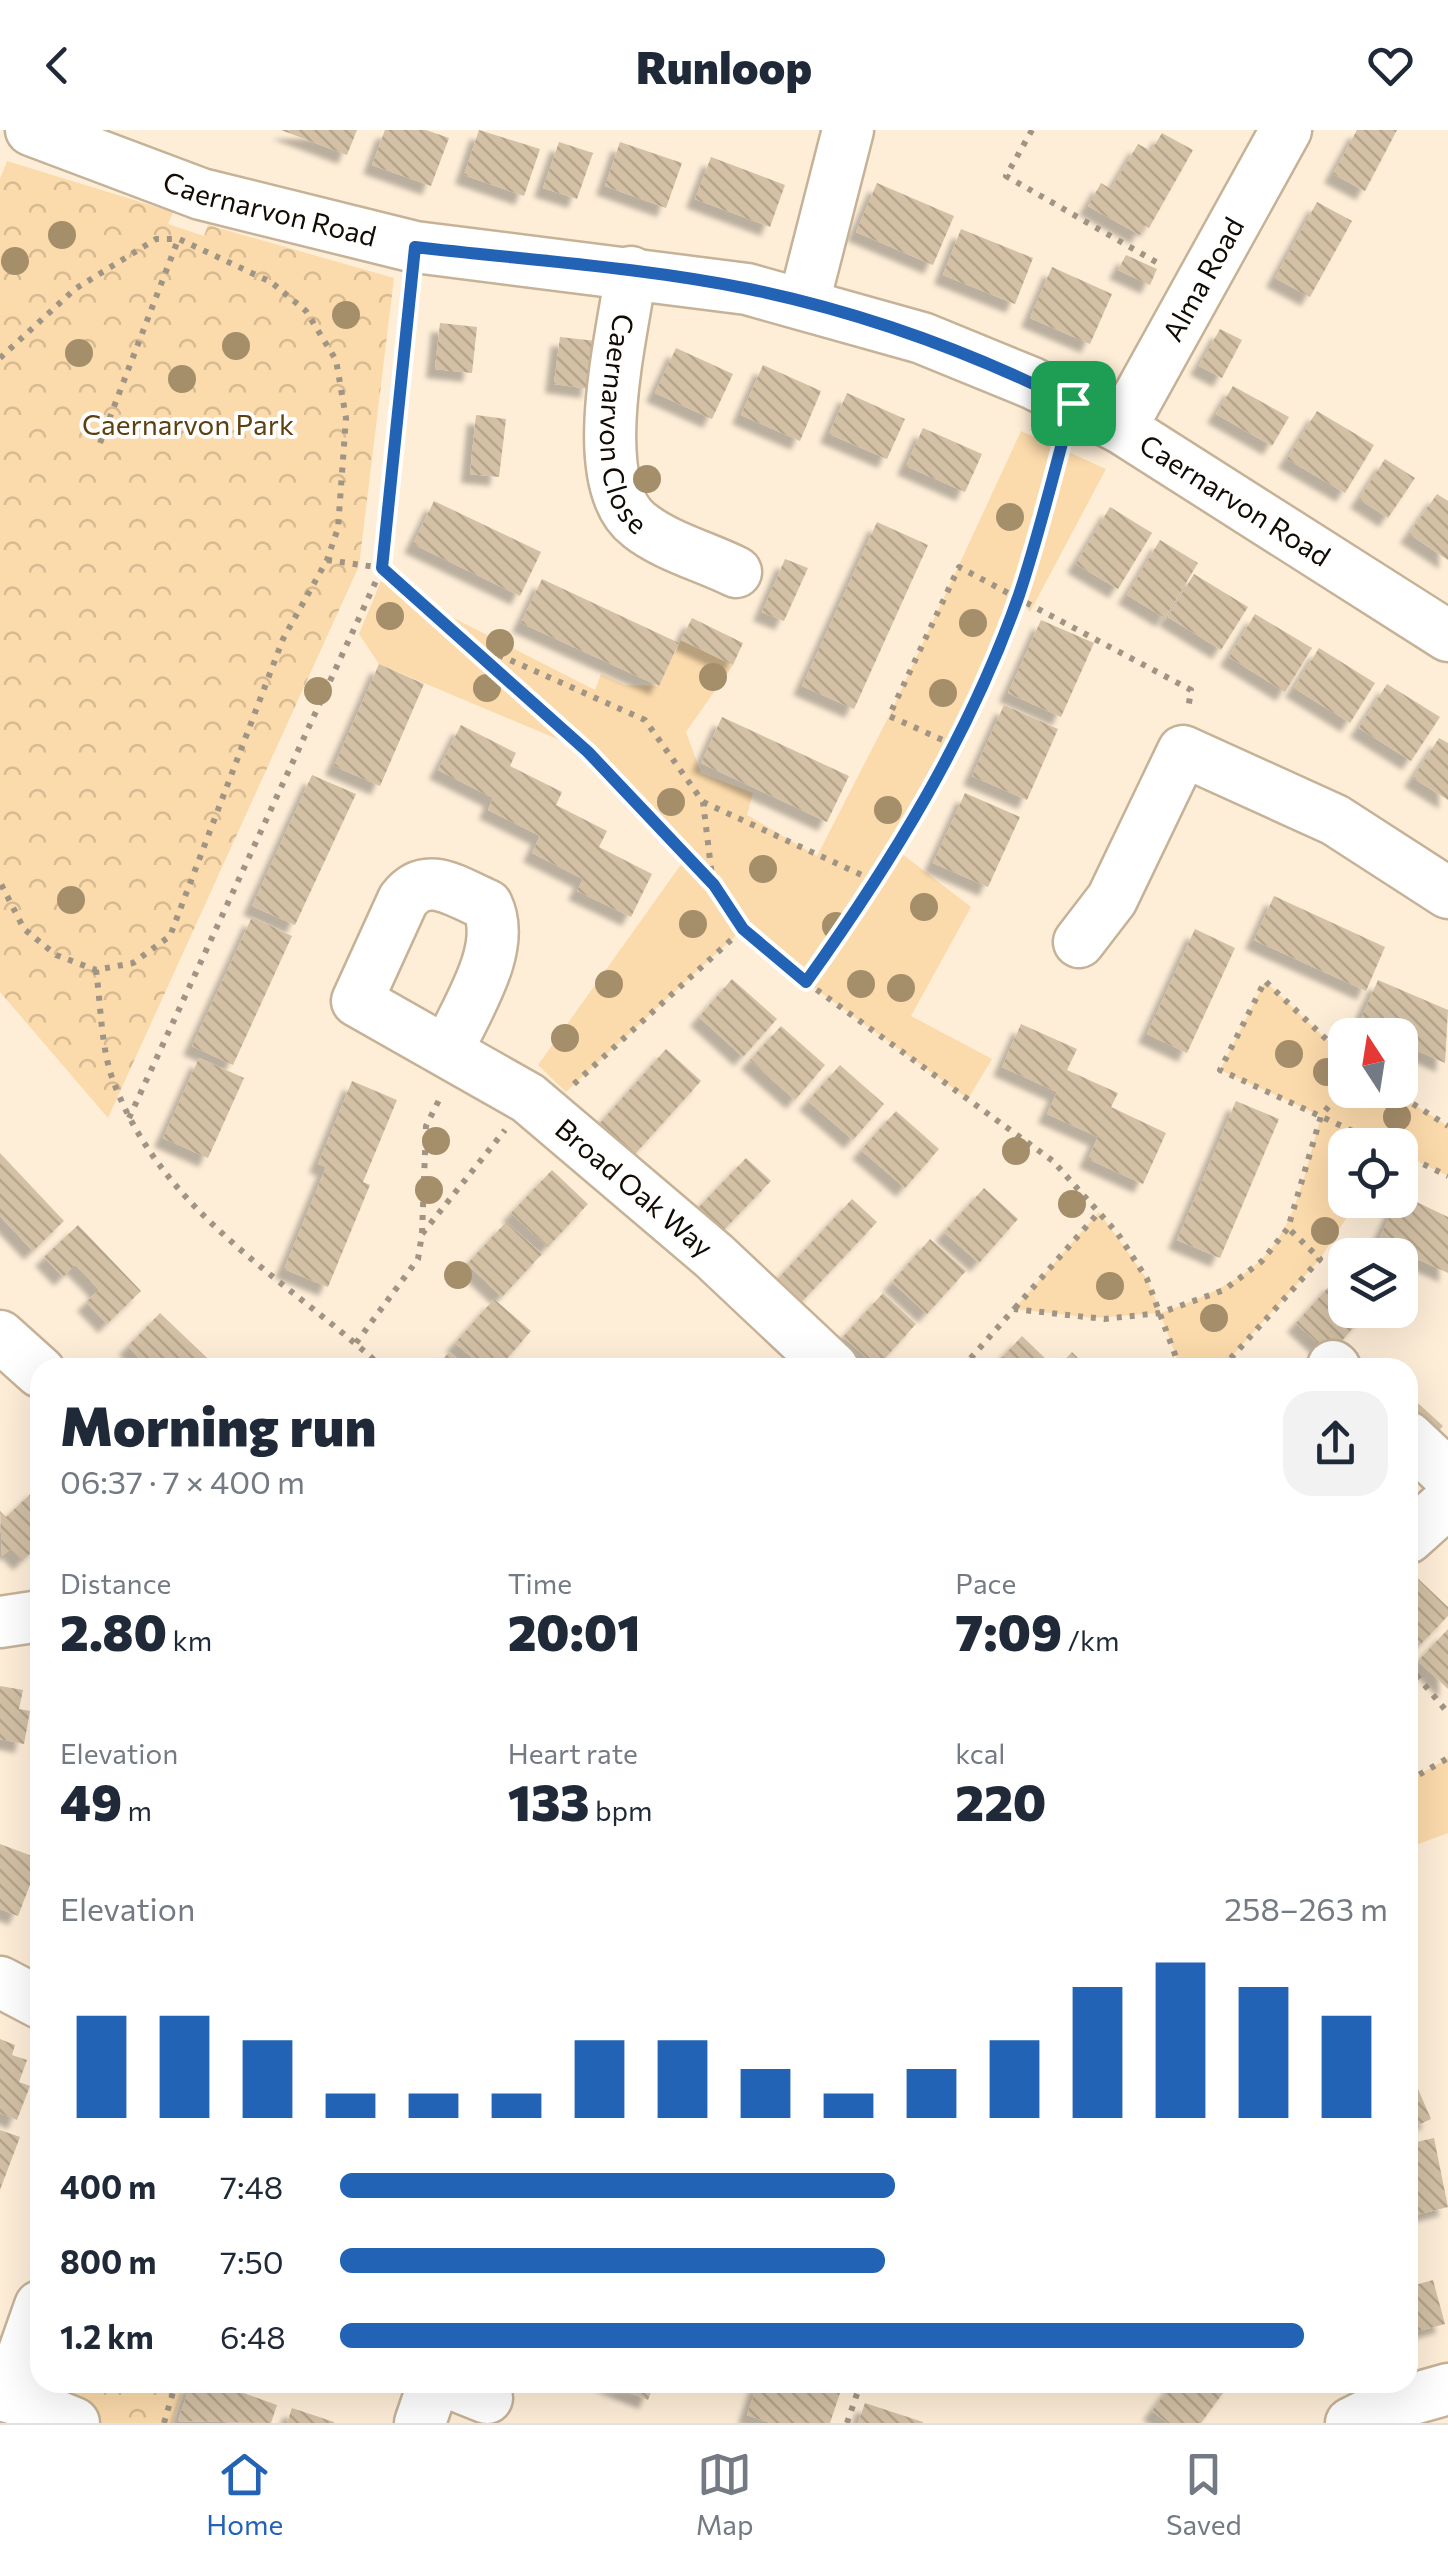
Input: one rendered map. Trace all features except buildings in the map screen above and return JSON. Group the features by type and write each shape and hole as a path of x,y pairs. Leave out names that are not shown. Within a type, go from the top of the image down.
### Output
{"street":[{"name":"Caernarvon Road","path":"32,130 202,194 415,247 631,272 804,302 922,338 1121,428 1448,636"},
{"path":"804,302 848,130"},
{"name":"Alma Road","path":"1121,428 1286,130"},
{"name":"Caernarvon Close","path":"631,272 609,456 616,492 639,526 736,572"},
{"path":"1079,942 1112,898 1183,751 1336,820 1448,893"},
{"name":"Broad Oak Way","path":"443,1047 537,1105 714,1256 822,1358"},
{"path":"0,1336 30,1363"},
{"path":"1418,1446 1448,1475"},
{"path":"1418,1529 1448,1502"},
{"path":"0,1622 30,1618"},
{"path":"0,1982 30,1998"},
{"path":"30,2331 4,2395 74,2423"},
{"path":"1368,2405 1448,2389"},
{"path":"420,2423 430,2393"}],"path":[{"path":"1032,130 1006,176 1198,286"},
{"path":"0,358 75,289 156,239 179,239 271,282 306,310 336,360 346,418 338,528 327,560 283,638 170,936 134,963 96,970 56,956 24,929 0,882"},
{"path":"100,443 179,239"},
{"path":"130,1118 382,568 415,247"},
{"path":"806,982 877,882 954,745 1018,596 1073,403"},
{"path":"327,560 382,568 588,752 714,885 743,929 806,982 1053,1161 1099,1212 1148,1280 1176,1358"},
{"path":"954,745 888,716 960,567 1190,690 1183,751"},
{"path":"457,637 645,720 704,802 714,885"},
{"path":"704,802 877,882"},
{"path":"422,1234 537,1105 743,929"},
{"path":"96,970 112,1080 148,1153 224,1240 372,1358"},
{"path":"1328,1041 1265,981 1220,1070 1347,1128"},
{"path":"356,1343 418,1260 426,1126 443,1047"},
{"path":"1014,1309 1104,1319 1160,1313 1224,1290 1262,1262 1288,1228 1321,1116 1328,1107"},
{"path":"1418,1107 1448,1126"},
{"path":"1418,1162 1448,1176"},
{"path":"971,1358 1099,1212"},
{"path":"1231,1358 1320,1259 1288,1228"},
{"path":"1418,1677 1448,1713"},
{"path":"1418,1775 1448,1758"},
{"path":"164,2423 173,2393"},
{"path":"847,2423 857,2393"}],"green space":[{"name":"Caernarvon Park","path":"7,161 173,212 168,224 204,236 208,225 394,278 359,566 108,1118 0,992 0,179"},
{"path":"1021,431 1106,469 1030,612 1018,597 954,745 897,850 971,907 911,1016 992,1059 968,1099 806,982 743,929 566,1092 538,1065 687,856 588,752 379,664 359,634 381,581 595,690 601,674 625,685 659,686 681,640 733,665 686,732 701,773 753,793 747,815 817,856 889,716"},
{"path":"1265,981 1328,1041 1328,1108 1418,1107 1448,1126 1448,1176 1418,1162 1418,1128 1328,1128 1328,1218 1346,1218 1334,1238 1328,1238 1328,1247 1320,1259 1230,1358 1177,1358 1160,1313 1093,1318 1014,1309 1099,1212 1147,1279 1161,1313 1234,1280 1257,1263 1289,1220 1321,1116 1220,1070"},
{"path":"1448,1758 1448,1833 1418,1844 1418,1775"},
{"path":"30,2334 30,2393 182,2393 172,2423 75,2423 8,2397"}],"route":[{"path":"415,247 689,279 804,302 922,338 1073,403 1018,596 954,745 888,867 806,982 743,929 714,885 588,752 411,598 382,568 415,247"}]}
